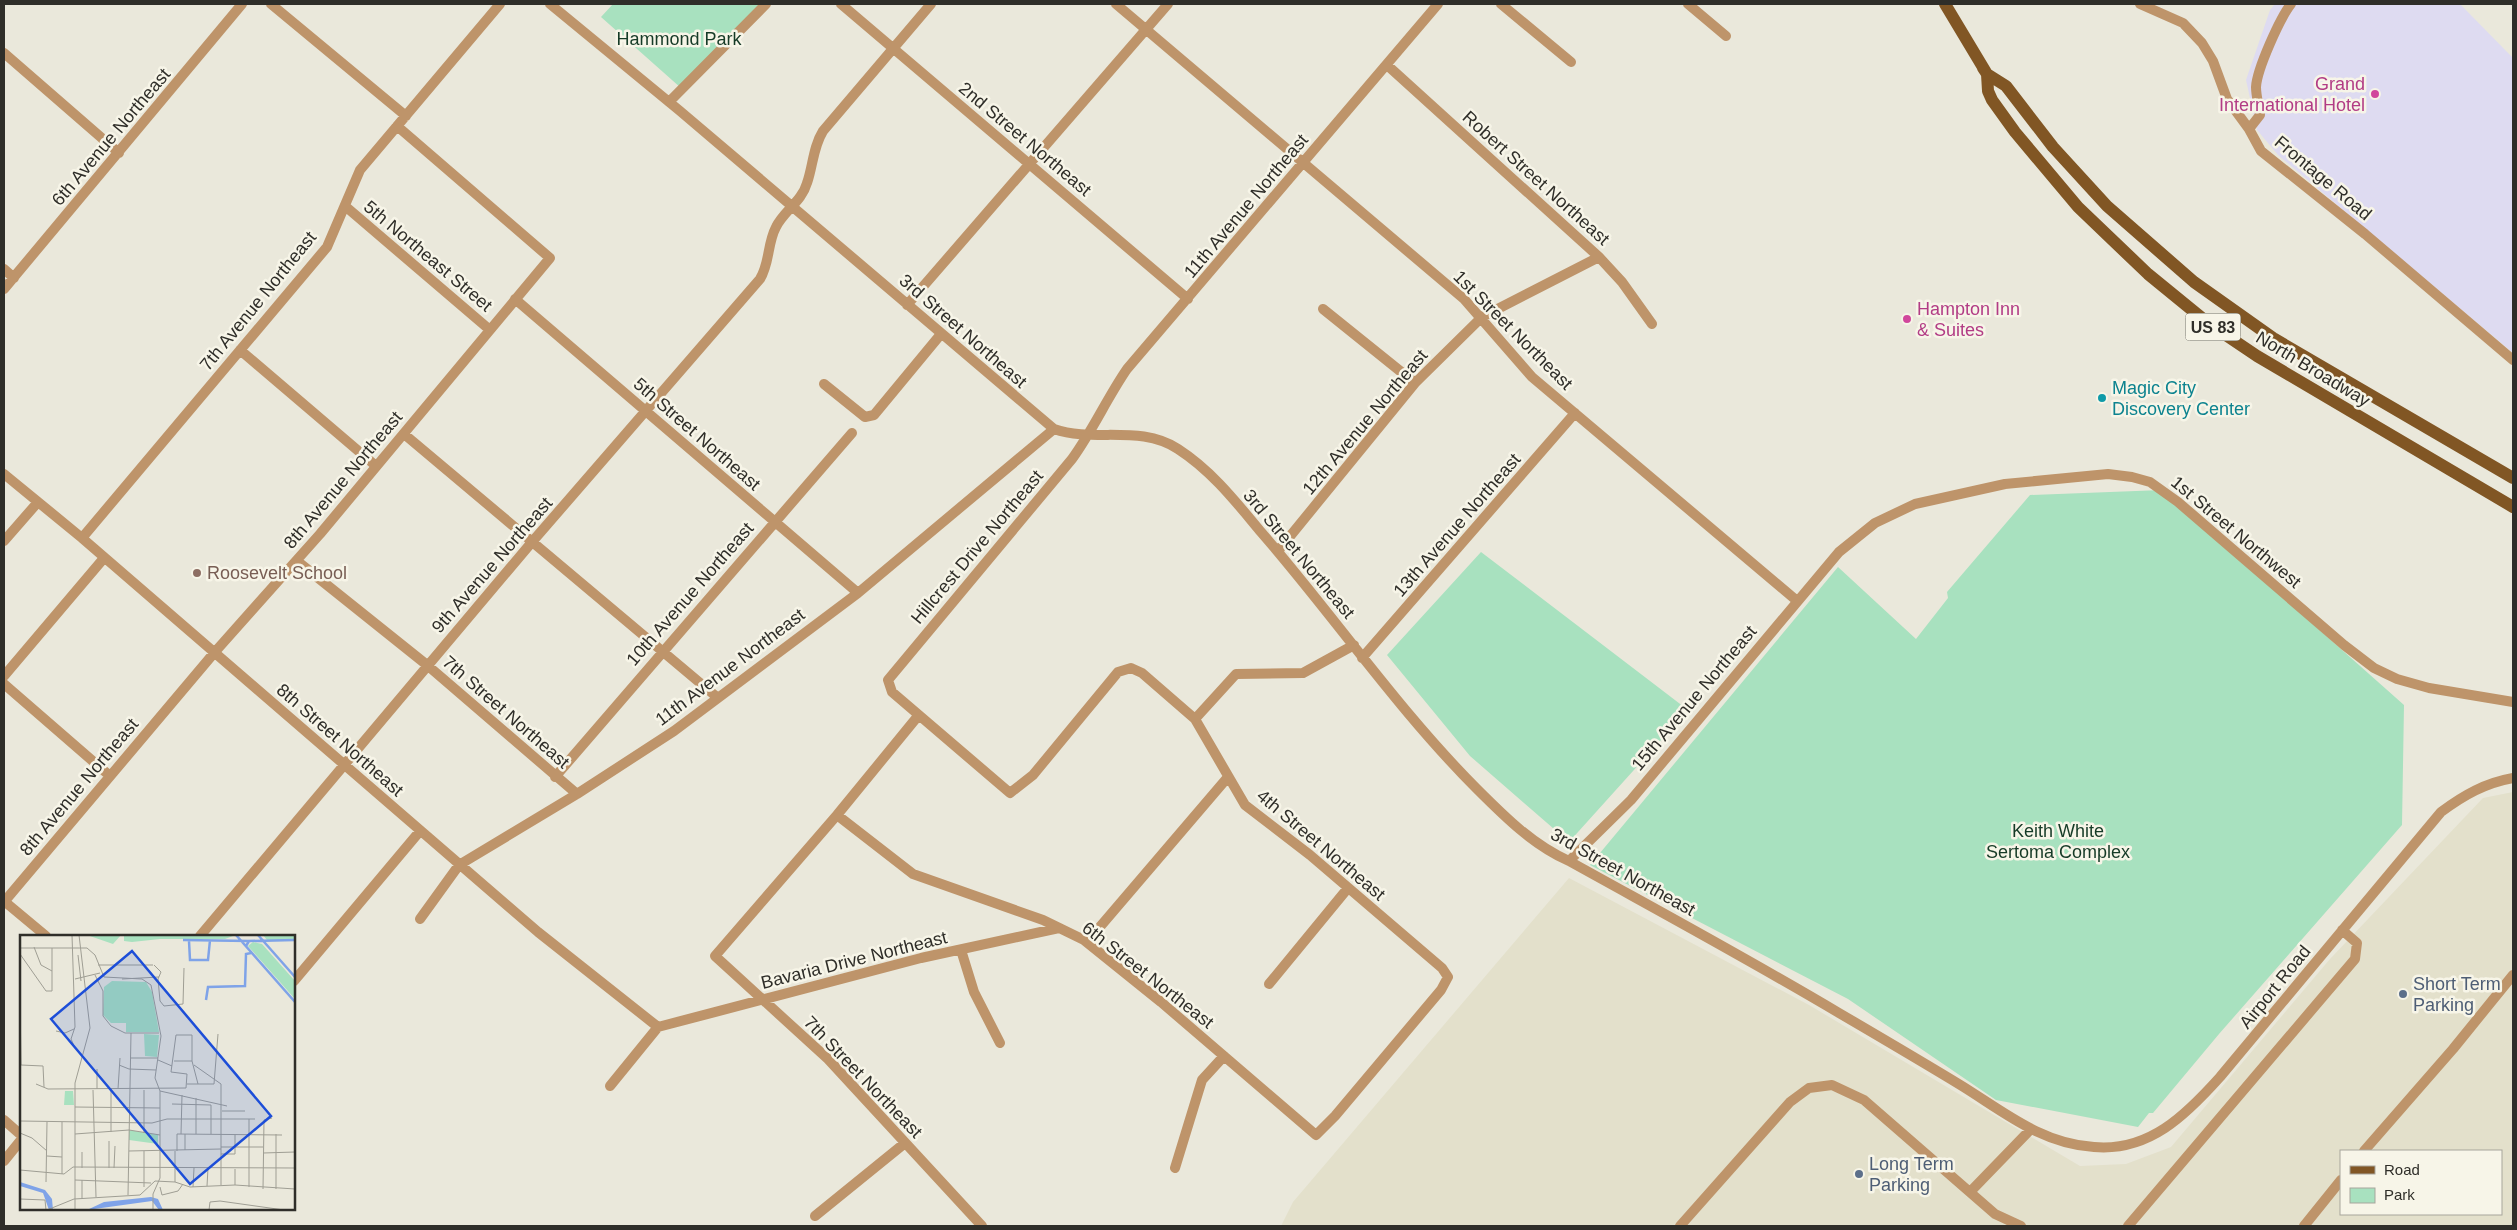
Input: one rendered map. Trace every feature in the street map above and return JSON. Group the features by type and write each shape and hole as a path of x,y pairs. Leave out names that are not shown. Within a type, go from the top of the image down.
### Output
{"main road":[{"name":"North Broadway","path":"1945,4 1987,74 2006,86 2053,148 2107,206 2201,288 2273,338 2513,478"},
{"name":"North Broadway","path":"1987,74 1988,91 1992,100 2039,162 2105,234 2178,299 2257,356 2513,506"}],"street":[{"name":"6th Avenue Northeast","path":"4,290 120,153 242,4"},
{"path":"271,4 406,116"},
{"name":"7th Avenue Northeast","path":"82,538 326,247 360,170 500,4"},
{"name":"3rd Street Northeast","path":"550,4 793,206 1054,429 1069,434 1145,436 1166,442 1216,480 1278,551 1354,645 1362,658 1452,765 1498,809 1546,850 1569,860 1837,1012 2030,1130"},
{"path":"669,102 766,4"},
{"name":"2nd Street Northeast","path":"841,4 1188,299"},
{"name":"9th Avenue Northeast","path":"201,935 427,665 760,279 768,263 776,228 807,184 816,144 823,131 932,4"},
{"name":"1st Street Northeast","path":"1116,4 1464,299 1482,317 1532,377 1796,600"},
{"path":"907,305 1168,4"},
{"name":"11th Avenue Northeast","path":"1089,435 1111,392 1122,376 1437,4"},
{"path":"1501,4 1571,62"},
{"path":"1688,4 1726,36"},
{"name":"Frontage Road","path":"2140,4 2183,22 2202,43 2213,61 2227,99 2250,129 2261,151 2365,234 2513,360"},
{"path":"2250,129 2260,115 2256,87 2276,31 2291,4"},
{"path":"4,53 120,153"},
{"name":"Robert Street Northeast","path":"1387,65 1599,257 1622,282 1652,324"},
{"name":"8th Avenue Northeast","path":"4,901 214,653 297,561 550,258 397,126"},
{"name":"5th Northeast Street","path":"345,206 490,330"},
{"name":"12th Avenue Northeast","path":"1278,551 1415,383 1482,317 1599,257"},
{"path":"4,269 14,278"},
{"name":"5th Street Northeast","path":"516,299 858,593"},
{"path":"1323,309 1415,383"},
{"path":"824,384 865,417 874,415 941,334"},
{"path":"240,350 376,466"},
{"name":"13th Avenue Northeast","path":"1362,658 1575,413"},
{"name":"11th Avenue Northeast","path":"420,919 460,865 577,794 674,731 858,593 1054,429"},
{"name":"10th Avenue Northeast","path":"555,777 852,433"},
{"path":"404,434 718,698"},
{"name":"Hillcrest Drive Northeast","path":"918,716 892,692 888,680 1072,459 1089,435"},
{"name":"8th Street Northeast","path":"4,474 82,538 538,932 658,1027"},
{"name":"1st Street Northwest","path":"1839,552 1875,523 1915,504 2005,484 2108,474 2132,477 2150,482 2178,502 2344,645 2374,668 2397,679 2429,688 2513,702"},
{"path":"4,541 38,502"},
{"name":"15th Avenue Northeast","path":"1569,860 1631,800 1796,600 1839,552"},
{"path":"4,676 104,558"},
{"name":"7th Street Northeast","path":"297,561 427,665 577,794"},
{"path":"1195,719 1236,674 1303,673 1354,645"},
{"name":"4th Street Northeast","path":"918,716 1010,793 1032,775 1118,672 1131,668 1158,687 1195,719 1245,805 1348,888 1442,968 1448,977 1441,990 1335,1116 1316,1134"},
{"path":"4,684 110,776"},
{"path":"837,815 918,716"},
{"path":"1087,942 1228,777"},
{"name":"Airport Road","path":"2030,1130 2075,1144 2107,1148 2141,1140 2174,1123 2192,1109 2220,1077 2441,812 2474,790 2495,781 2513,778"},
{"name":"7th Street Northeast","path":"837,815 715,956 828,1060 982,1226"},
{"name":"6th Street Northeast","path":"837,815 913,874 1059,928 1087,942 1316,1134"},
{"path":"295,980 420,831"},
{"path":"1268,984 1348,888"},
{"path":"4,901 45,935"},
{"name":"Bavaria Drive Northeast","path":"658,1027 921,958 1059,928"},
{"path":"2128,1226 2354,959 2357,943 2342,930"},
{"path":"961,950 974,992 1000,1043"},
{"path":"2365,1150 2453,1049 2513,975"},
{"path":"610,1086 658,1027"},
{"path":"1174,1168 1202,1080 1224,1056"},
{"path":"1680,1226 1790,1102 1809,1088 1832,1085 1864,1100 1995,1214 2021,1226"},
{"path":"4,1120 20,1133"},
{"path":"1970,1192 2030,1130"},
{"path":"4,1161 20,1141"},
{"path":"815,1216 905,1143"},
{"path":"2304,1226 2340,1181"}],"shaded area":[{"path":"2275,4 2460,4 2513,58 2513,353 2278,155 2257,130 2246,80 2270,10"},
{"path":"2513,792 2513,1226 1281,1226 1293,1202 1569,878 1809,1005 2080,1166 2126,1164 2171,1147 2330,959 2483,798"}],"green space":[{"name":"Hammond Park","path":"613,4 766,4 681,88 601,17"},
{"name":"Keith White Sertoma Complex","path":"2162,490 2404,705 2402,825 2219,1034 2153,1113 2149,1113 2138,1127 1996,1100 1848,999 1590,865 1838,567 1916,639 1948,598 1947,592 2030,495"},
{"path":"1481,552 1688,710 1569,842 1470,756 1387,655"}],"place":[{"name":"Grand International Hotel","path":"2375,94"},
{"name":"Hampton Inn & Suites","path":"1907,319"},
{"name":"Magic City Discovery Center","path":"2102,398"},
{"name":"Roosevelt School","path":"197,573"},
{"name":"Short Term Parking","path":"2403,994"},
{"name":"Long Term Parking","path":"1859,1174"}]}
